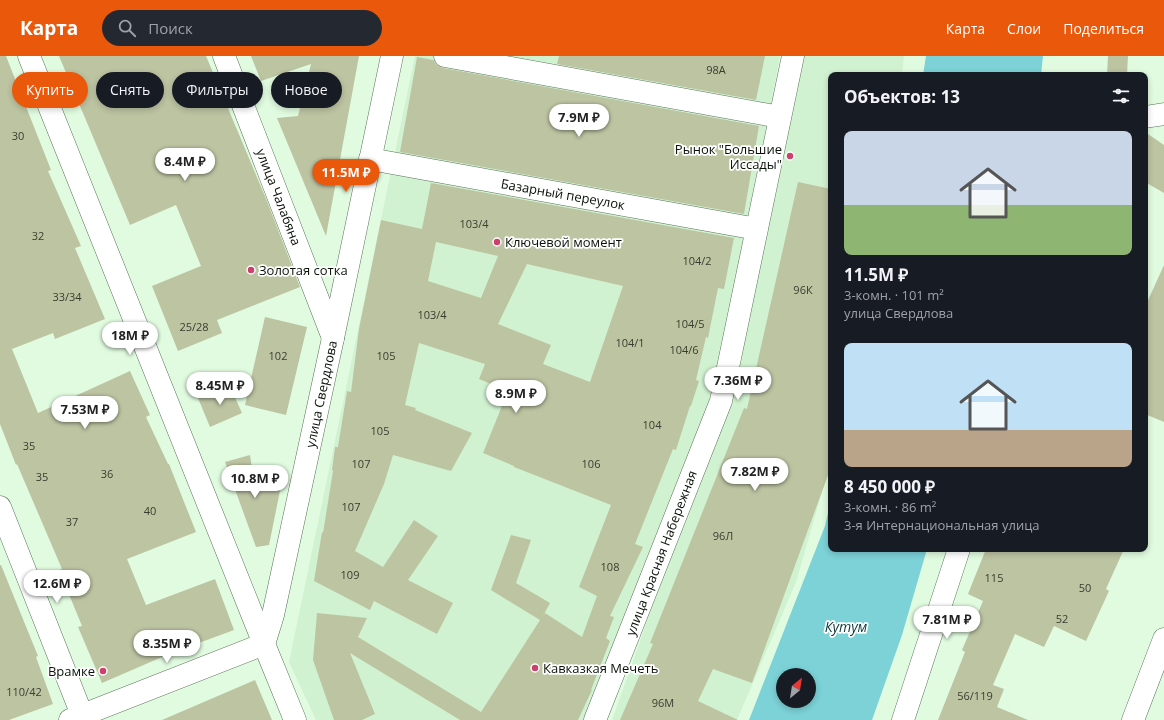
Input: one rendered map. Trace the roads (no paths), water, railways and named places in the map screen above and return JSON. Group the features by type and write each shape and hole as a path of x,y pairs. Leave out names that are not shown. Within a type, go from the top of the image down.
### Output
{"street":[{"path":"29,56 295,720"},
{"name":"улица Чалабяна","path":"224,56 333,338"},
{"name":"улица Свердлова","path":"264,644 273,615 392,56"},
{"path":"445,56 780,117"},
{"name":"улица Красная Набережная","path":"595,720 720,401 793,56"},
{"path":"1148,117 1164,114"},
{"name":"Базарный переулок","path":"370,159 756,229"},
{"path":"0,507 76,717 264,644"},
{"path":"902,720 958,552"},
{"path":"1133,720 1164,639"}],"water":[{"path":"926,56 1043,56 1041,72 923,72"},
{"name":"Кутум","path":"828,513 828,552 926,552 902,635 872,720 749,720 825,526"}],"place":[{"name":"Рынок \"Большие Иссады\"","path":"790,156"},
{"name":"Ключевой момент","path":"497,242"},
{"name":"Золотая сотка","path":"251,270"},
{"name":"Кавказкая Мечеть","path":"535,668"},
{"name":"Врамке","path":"103,671"}]}
